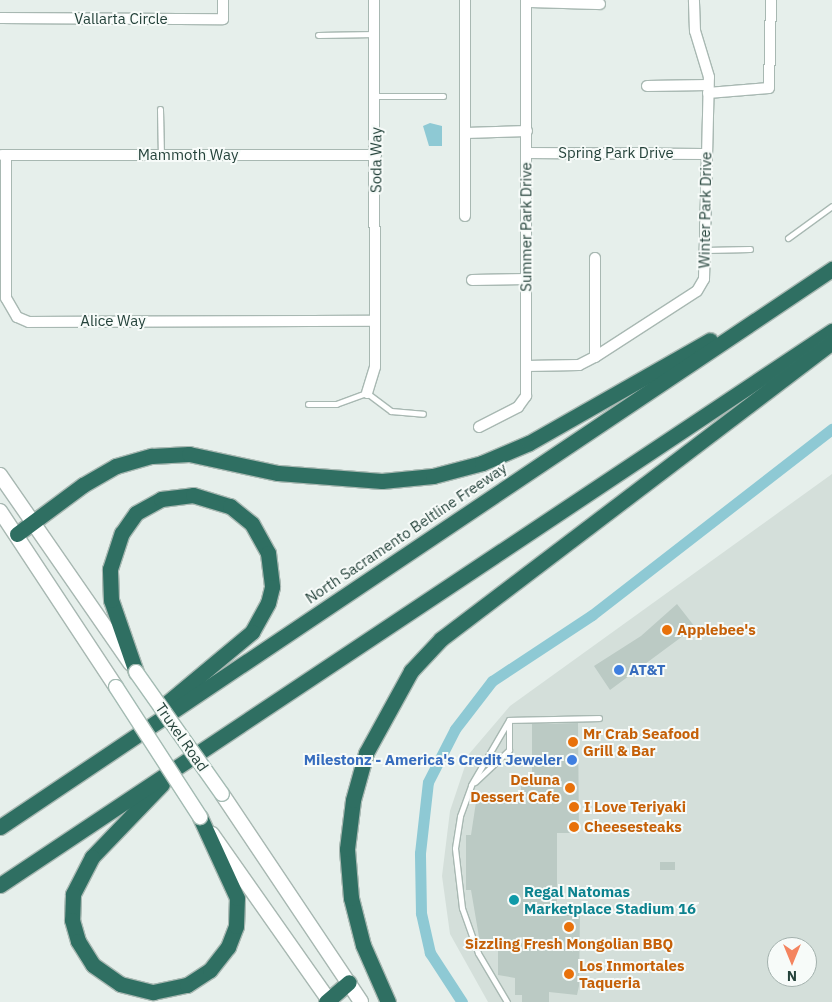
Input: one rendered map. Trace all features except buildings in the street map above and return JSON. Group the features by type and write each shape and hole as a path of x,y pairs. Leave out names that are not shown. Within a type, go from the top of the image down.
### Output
{"highway":[{"name":"North Sacramento Beltline Freeway","path":"0,827 832,269"},
{"path":"17,534 33,524 84,484 116,466 152,456 189,454 278,473 382,482 432,476 482,463 529,443 800,290"},
{"path":"0,886 832,331"},
{"path":"388,1002 362,945 351,898 347,849 352,800 366,753 411,671 440,639 832,342"},
{"path":"105,756 252,632 264,614 272,587 268,554 252,524 230,506 210,497 176,495 145,507 122,533 110,568 111,600 136,672"},
{"path":"182,763 92,857 75,887 72,920 78,941 93,965 120,984 153,992 187,985 210,970 228,948 236,926 237,898 200,817"},
{"path":"328,1001 349,982"}],"main road":[{"name":"Truxel Road","path":"0,474 222,794 361,1002"},
{"name":"Truxel Road","path":"0,511 17,534 200,817 328,1001"}],"street":[{"name":"Vallarta Circle","path":"0,18 223,19 223,0"},
{"name":"Soda Way","path":"367,393 375,367 376,34 374,0"},
{"path":"465,0 465,216"},
{"name":"Winter Park Drive","path":"526,366 579,365 595,357 697,291 704,279 705,154 708,89 695,31 694,0"},
{"path":"647,86 708,89 768,88 771,0"},
{"path":"526,1 600,4"},
{"name":"Summer Park Drive","path":"479,427 526,400 526,1"},
{"path":"466,133 527,131"},
{"name":"Spring Park Drive","path":"526,153 705,154"},
{"name":"Mammoth Way","path":"3,155 376,155"},
{"name":"Alice Way","path":"3,155 6,298 17,317 29,322 375,321"},
{"path":"595,258 595,357"},
{"path":"472,280 526,279"}],"lane":[{"path":"318,35 376,34"},
{"path":"376,96 444,96"},
{"path":"160,109 161,155"},
{"path":"788,238 832,206"},
{"path":"705,250 750,249"},
{"path":"308,404 336,404 367,393 391,410 423,414"},
{"path":"509,720 599,718"},
{"path":"471,785 509,750 509,720"},
{"path":"507,1002 478,953 456,883 455,848 471,785 509,720"}],"shaded area":[{"path":"832,474 832,1002 488,1002 450,934 442,876 450,811 469,754 510,706"}],"water":[{"path":"430,123 442,126 442,146 429,146 423,126"}],"waterway":[{"path":"462,1002 430,953 421,913 420,853 428,782 455,729 492,681 592,615 832,429"}],"place":[{"name":"Applebee's","path":"667,630"},
{"name":"AT&T","path":"619,670"},
{"name":"Mr Crab Seafood Grill & Bar","path":"573,742"},
{"name":"Milestonz - America's Credit Jeweler","path":"572,760"},
{"name":"Deluna Dessert Cafe","path":"570,788"},
{"name":"I Love Teriyaki","path":"574,807"},
{"name":"Cheesesteaks","path":"574,827"},
{"name":"Regal Natomas Marketplace Stadium 16","path":"514,900"},
{"name":"Sizzling Fresh Mongolian BBQ","path":"569,927"},
{"name":"Los Inmortales Taqueria","path":"569,974"}]}
